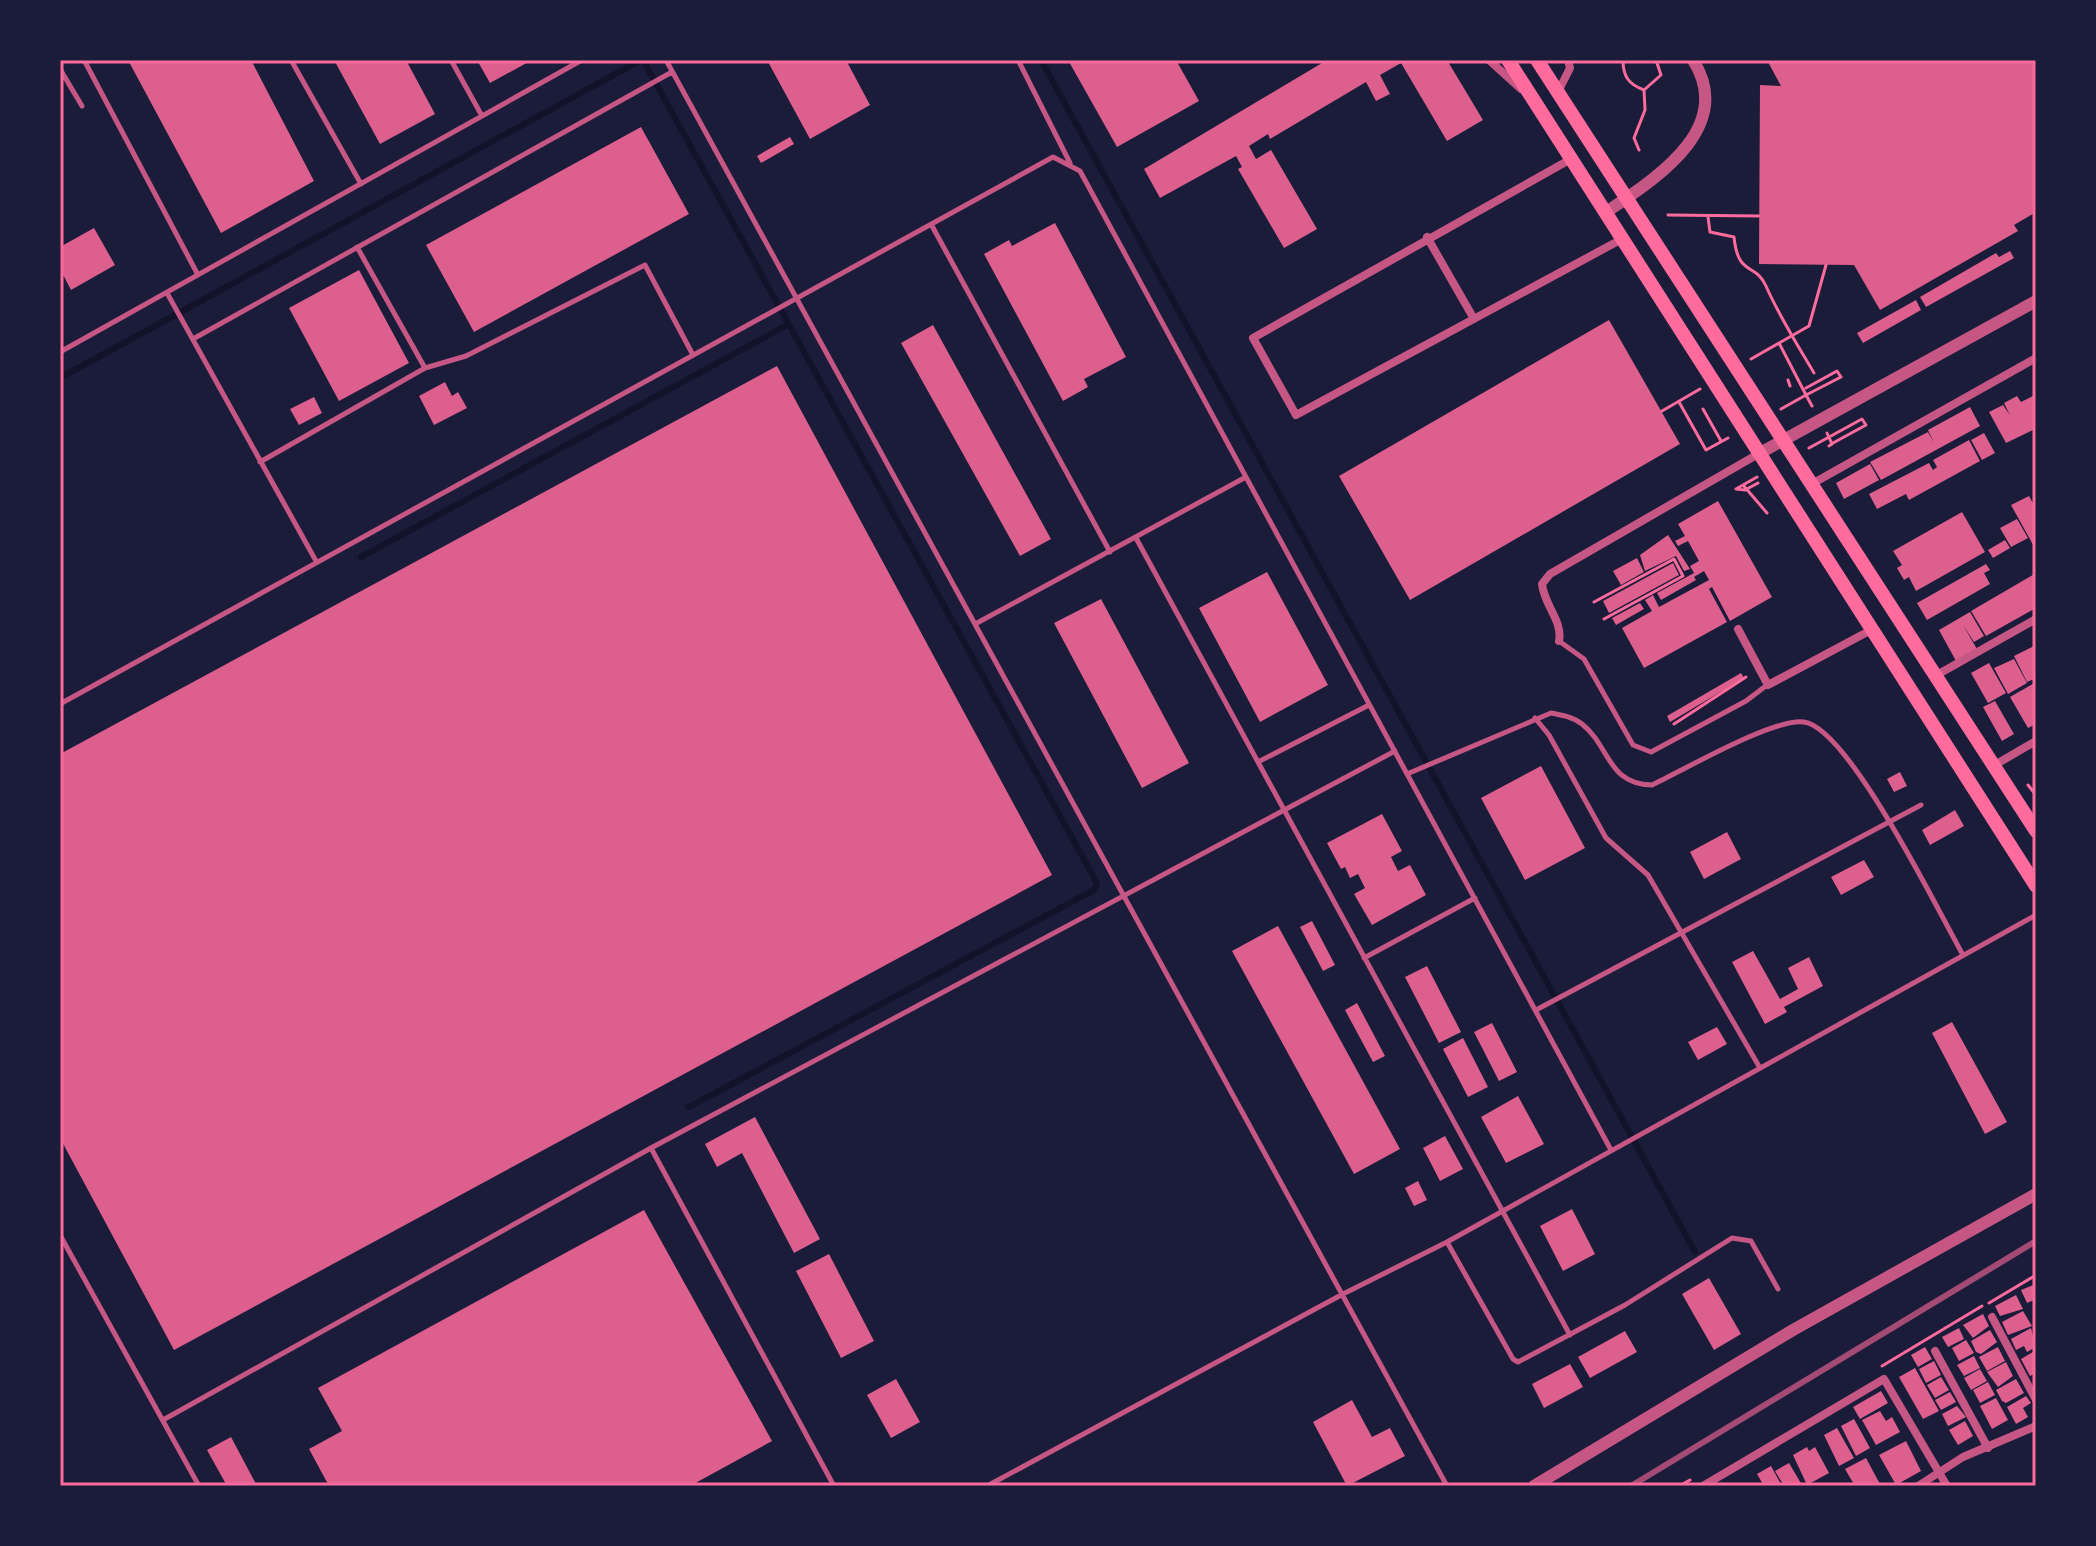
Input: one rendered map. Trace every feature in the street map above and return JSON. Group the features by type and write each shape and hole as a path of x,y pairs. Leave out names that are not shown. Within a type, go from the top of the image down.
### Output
{"main road":[{"path":"1508,60 2036,886"},
{"path":"1537,60 1782,439 1809,486 1993,766 2031,812 2036,831"}],"street":[{"path":"1489,60 1531,97"},
{"path":"1558,93 1567,78 1568,60"},
{"path":"1605,213 1680,159 1704,110 1704,88 1693,60"},
{"path":"1571,159 1427,237 1253,338 1296,415 1622,239"},
{"path":"1427,237 1474,319"},
{"path":"1559,641 1561,630 1544,597 1542,584 1550,574 1782,439 2036,301"},
{"path":"1809,486 2036,358"},
{"path":"1935,676 2036,619"},
{"path":"1738,629 1768,685 1873,629"},
{"path":"1993,766 2036,741"},
{"path":"1534,1486 1793,1330 2036,1194"},
{"path":"1992,1317 2036,1400"},
{"path":"1935,1351 1988,1448"},
{"path":"1703,1486 1884,1379 1947,1486"},
{"path":"1918,1486 1963,1457 2036,1426"}],"lane":[{"path":"84,60 198,275"},
{"path":"291,60 361,184"},
{"path":"451,60 482,116"},
{"path":"60,352 582,60"},
{"path":"666,60 1447,1486"},
{"path":"1018,60 1070,163"},
{"path":"60,69 82,106"},
{"path":"193,339 672,72"},
{"path":"60,704 1053,157 1070,163 1080,171 1611,1150"},
{"path":"931,224 1110,552"},
{"path":"357,247 425,368"},
{"path":"260,462 425,368 466,356 645,265 693,355"},
{"path":"167,293 316,561"},
{"path":"977,623 1246,477"},
{"path":"1136,538 1570,1335"},
{"path":"1559,641 1584,659 1633,745 1642,751 1651,752 1746,701 1768,685"},
{"path":"1258,762 1369,705"},
{"path":"1407,774 1551,713 1584,725 1617,772 1635,784 1652,785 1778,725 1803,722 1821,728 1844,752 1888,821 1963,955"},
{"path":"1535,718 1549,735 1606,838 1648,875 1760,1068"},
{"path":"163,1420 651,1148 1395,751"},
{"path":"1536,1010 1683,935 1921,805"},
{"path":"1364,958 1475,898"},
{"path":"987,1486 1343,1294 1447,1242 2036,915"},
{"path":"651,1148 834,1486"},
{"path":"60,1235 199,1486"},
{"path":"1447,1242 1513,1359 1518,1362 1625,1305 1732,1238 1751,1241 1778,1289"}],"path":[{"path":"1623,60 1623,75 1634,86 1644,90"},
{"path":"1644,90 1661,75 1656,60"},
{"path":"1639,150 1634,138 1645,110 1644,90"},
{"path":"1668,215 1759,216"},
{"path":"1708,217 1710,232 1734,237 1736,255 1742,266 1761,278 1772,305 1814,373"},
{"path":"1741,365 1809,326 1826,265"},
{"path":"1779,343 1806,395 1841,377 1837,371 1806,388"},
{"path":"1788,380 1790,386"},
{"path":"1662,411 1704,386"},
{"path":"1795,394 1798,400"},
{"path":"1703,409 1721,441"},
{"path":"1828,437 1862,419 1866,425 1833,443"},
{"path":"1736,489 1745,490 1758,483"},
{"path":"1743,485 1767,513"},
{"path":"1594,602 1674,559 1683,576 1604,619"},
{"path":"1674,724 1747,679 1742,669"}],"building":[{"path":"128,60 251,60 314,181 221,233"},
{"path":"334,60 406,60 435,114 380,144"},
{"path":"477,60 532,60 490,83"},
{"path":"767,60 846,60 870,105 810,139"},
{"path":"1068,60 1176,60 1199,101 1117,147"},
{"path":"1327,60 1447,60 1483,120 1447,141 1401,63 1380,75 1390,94 1376,101 1366,82 1270,139 1268,134 1249,146 1256,159 1271,150 1317,229 1284,248 1238,169 1242,167 1236,156 1160,198 1144,169"},
{"path":"1767,60 2036,60 2036,212 2014,225 2018,231 1880,310 1854,265 1759,264 1760,85 1781,86"},
{"path":"641,127 689,214 474,332 426,245"},
{"path":"790,137 794,144 761,163 757,156"},
{"path":"1055,223 1126,357 1084,379 1088,387 1063,401 984,254 1009,240 1012,246"},
{"path":"94,228 115,265 71,290 60,269 60,247"},
{"path":"2010,251 2014,258 1926,307 1920,297 1996,253 1999,257"},
{"path":"359,270 409,363 339,401 289,308"},
{"path":"1916,300 1921,310 1863,343 1857,333"},
{"path":"1609,320 1680,444 1410,600 1339,476"},
{"path":"933,325 1051,539 1020,556 901,343"},
{"path":"777,366 1052,875 174,1350 60,1138 60,754"},
{"path":"445,382 452,396 458,392 467,408 434,425 419,396"},
{"path":"2017,396 2021,402 2033,396 2035,429 2006,443 1989,412 2003,405 2010,415 2004,403"},
{"path":"314,397 322,413 299,425 290,409"},
{"path":"1970,407 1980,426 1881,480 1870,462 1928,432 1934,443 1928,430"},
{"path":"1984,433 1995,453 1982,460 1971,440"},
{"path":"1969,440 1980,461 1909,500 1906,494 1877,509 1869,494 1929,463 1933,470 1937,467 1933,460"},
{"path":"1870,464 1879,480 1844,499 1836,483"},
{"path":"2029,496 2036,509 2036,550 2011,505"},
{"path":"1718,501 1772,597 1730,621 1712,587 1709,589 1727,622 1644,668 1622,628 1652,611 1645,600 1653,595 1659,607 1709,580 1704,571 1694,577 1696,580 1661,600 1657,593 1694,573 1690,566 1699,561 1688,541 1678,546 1675,541 1685,536 1678,524"},
{"path":"1962,512 1985,552 1916,591 1909,577 1904,580 1897,568 1902,565 1893,551"},
{"path":"2017,519 2028,538 2011,547 2000,528"},
{"path":"1668,535 1690,569 1684,571 1676,556 1645,571 1640,555"},
{"path":"2005,540 2010,548 1993,558 1988,550"},
{"path":"1637,558 1644,572 1621,585 1613,571"},
{"path":"1673,563 1679,575 1609,613 1603,601"},
{"path":"1986,564 1990,570 1984,573 1990,584 1927,620 1917,603"},
{"path":"1267,572 1328,685 1260,722 1199,608"},
{"path":"2036,573 2036,608 1986,636 1971,611"},
{"path":"1101,599 1189,763 1142,788 1054,623"},
{"path":"1640,603 1644,609 1616,625 1612,618"},
{"path":"1970,612 1984,636 1974,642 1963,625 1977,649 1956,661 1939,630"},
{"path":"2036,645 2036,678 2027,682 2014,656"},
{"path":"2014,659 2027,683 2008,694 1994,668"},
{"path":"1989,663 2006,693 1988,703 1971,673"},
{"path":"1741,673 1744,678 1670,722 1667,716"},
{"path":"2036,682 2036,724 2028,728 2010,697"},
{"path":"1995,701 2014,734 2002,741 1983,707"},
{"path":"1541,766 1585,848 1525,880 1481,798"},
{"path":"1900,772 1907,786 1894,792 1887,779"},
{"path":"1955,810 1964,826 1930,845 1922,830"},
{"path":"1382,814 1402,851 1391,857 1398,871 1410,865 1426,895 1372,925 1354,894 1365,888 1358,874 1350,878 1345,867 1341,869 1327,843"},
{"path":"1727,832 1741,859 1704,879 1690,852"},
{"path":"1864,860 1874,877 1841,895 1831,877"},
{"path":"1312,921 1335,965 1323,971 1300,927"},
{"path":"1278,926 1400,1149 1354,1174 1232,951"},
{"path":"1753,951 1780,999 1798,989 1788,968 1809,957 1823,986 1784,1007 1787,1012 1765,1024 1732,962"},
{"path":"1427,966 1461,1032 1439,1043 1405,977"},
{"path":"1357,1003 1385,1056 1373,1062 1345,1010"},
{"path":"1952,1022 2007,1122 1985,1134 1932,1033"},
{"path":"1492,1023 1517,1072 1499,1081 1474,1032"},
{"path":"1717,1027 1727,1044 1698,1060 1688,1042"},
{"path":"1463,1038 1488,1087 1468,1097 1443,1049"},
{"path":"1518,1096 1544,1144 1506,1163 1481,1117"},
{"path":"755,1117 820,1239 794,1253 742,1153 717,1167 705,1144"},
{"path":"1445,1136 1463,1169 1440,1181 1423,1148"},
{"path":"1418,1181 1427,1200 1414,1206 1405,1188"},
{"path":"1572,1209 1595,1254 1563,1271 1540,1226"},
{"path":"644,1210 772,1441 690,1486 329,1486 309,1449 342,1431 318,1388"},
{"path":"829,1254 874,1341 841,1358 796,1271"},
{"path":"1709,1278 1741,1334 1714,1350 1682,1294"},
{"path":"2036,1284 2036,1299 2027,1303 2021,1290"},
{"path":"2016,1295 2023,1309 2000,1316 1995,1306"},
{"path":"2023,1311 2032,1326 2008,1335 2002,1322"},
{"path":"1983,1314 1989,1326 1973,1338 1963,1325"},
{"path":"1959,1328 1964,1339 1948,1347 1942,1337"},
{"path":"2031,1328 2036,1347 2027,1352 2024,1346 2016,1350 2011,1339"},
{"path":"1990,1330 1997,1342 1981,1354 1976,1352 1971,1341"},
{"path":"1625,1331 1637,1352 1590,1378 1578,1357"},
{"path":"1966,1340 1974,1353 1959,1361 1952,1348"},
{"path":"1925,1347 1932,1359 1918,1367 1911,1355"},
{"path":"1998,1347 2005,1361 1987,1371 1979,1357"},
{"path":"2036,1350 2036,1373 2030,1376 2021,1359"},
{"path":"1974,1356 1980,1368 1964,1376 1957,1365"},
{"path":"1934,1361 1941,1375 1926,1383 1919,1369"},
{"path":"2006,1362 2013,1376 1998,1387 1987,1372"},
{"path":"1570,1364 1583,1387 1544,1408 1532,1384"},
{"path":"1915,1368 1939,1411 1923,1419 1899,1377"},
{"path":"1980,1369 1987,1381 1971,1390 1964,1378"},
{"path":"1941,1377 1949,1390 1935,1398 1927,1385"},
{"path":"896,1379 920,1422 891,1438 867,1395"},
{"path":"2016,1379 2024,1393 2006,1403 2002,1401 1996,1390"},
{"path":"1988,1382 1995,1395 1980,1403 1973,1390"},
{"path":"1881,1391 1888,1403 1860,1419 1853,1407"},
{"path":"1950,1392 1956,1402 1941,1410 1935,1400"},
{"path":"2026,1396 2031,1403 2023,1408 2028,1417 2016,1424 2007,1407"},
{"path":"1996,1398 2008,1420 1992,1429 1980,1406"},
{"path":"1352,1400 1372,1437 1390,1428 1405,1456 1347,1486 1313,1422"},
{"path":"1957,1406 1966,1417 1948,1426 1942,1414"},
{"path":"1880,1411 1886,1421 1892,1417 1900,1432 1876,1445 1862,1420"},
{"path":"1854,1419 1870,1448 1856,1456 1841,1426"},
{"path":"1965,1421 1973,1436 1958,1445 1949,1430"},
{"path":"1837,1428 1854,1458 1839,1466 1824,1435"},
{"path":"231,1437 257,1486 227,1486 207,1450"},
{"path":"1906,1441 1921,1471 1896,1485 1879,1455"},
{"path":"1807,1447 1809,1451 1815,1447 1829,1473 1807,1485 1793,1455"},
{"path":"1866,1458 1881,1486 1855,1486 1845,1469"},
{"path":"1789,1463 1801,1486 1784,1486 1775,1471"},
{"path":"1771,1466 1782,1486 1764,1486 1757,1474"}],"waterway":[{"path":"60,378 641,60"},
{"path":"643,60 1097,883 1094,890 689,1107"},
{"path":"1041,60 1695,1252"},
{"path":"361,557 789,324"}],"railway":[{"path":"1631,1486 2036,1241"}]}
